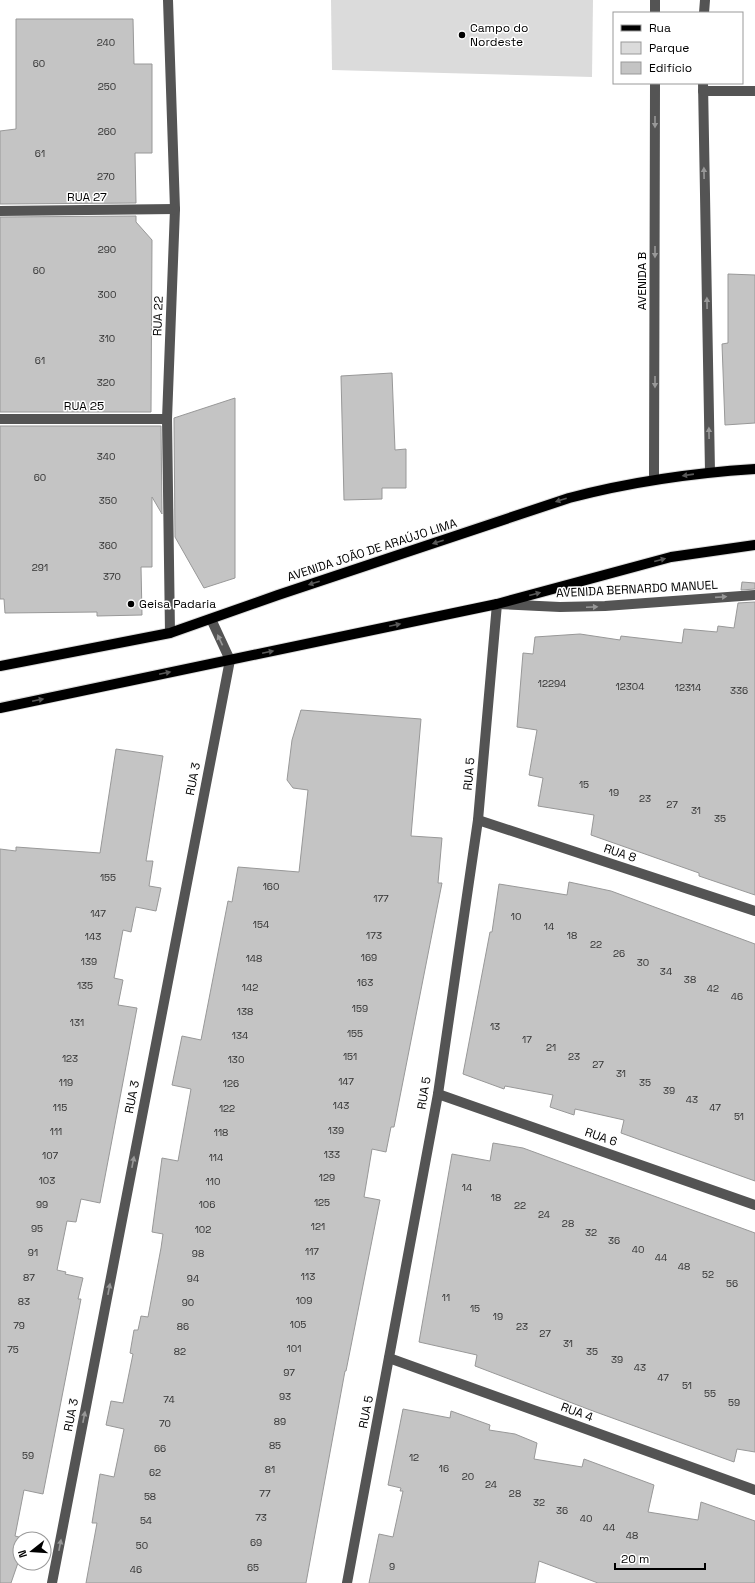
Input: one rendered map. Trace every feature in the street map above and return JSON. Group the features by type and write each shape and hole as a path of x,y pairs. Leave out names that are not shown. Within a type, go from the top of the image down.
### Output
{"main road":[{"name":"AVENIDA JOÃO DE ARAÚJO LIMA","path":"0,666 170,633 278,595 569,498 608,488 654,479 710,472 755,469"},
{"path":"0,708 497,604 671,557 755,546"}],"street":[{"name":"RUA 22","path":"168,0 174,209 167,419 170,633"},
{"path":"655,0 655,12"},
{"path":"704,0 704,12"},
{"name":"AVENIDA B","path":"654,479 655,84"},
{"path":"710,472 703,87 755,91"},
{"name":"RUA 27","path":"0,210 174,209"},
{"name":"RUA 25","path":"0,419 167,419"},
{"name":"AVENIDA BERNARDO MANUEL","path":"497,604 560,607 605,606 755,595"},
{"name":"RUA 5","path":"347,1583 438,1094 478,820 497,604"},
{"path":"211,619 230,660"},
{"name":"RUA 3","path":"52,1583 230,660"},
{"name":"RUA 8","path":"478,820 755,911"},
{"name":"RUA 6","path":"438,1094 755,1205"},
{"name":"RUA 4","path":"389,1358 755,1490"}],"green space":[{"name":"Campo do Nordeste","path":"331,0 593,0 592,77 332,70"}],"building":[{"path":"16,19 133,19 134,64 152,64 152,153 135,153 136,203 0,204 0,131 16,129"},
{"path":"136,216 136,222 152,240 151,412 0,412 0,217"},
{"path":"728,274 755,275 755,423 725,425 722,344 728,343"},
{"path":"392,373 395,450 406,449 406,488 382,488 382,499 344,500 341,376"},
{"path":"235,398 235,578 204,588 175,537 174,418"},
{"path":"0,426 161,426 162,514 152,497 152,567 141,567 142,615 97,616 97,612 5,613 4,599 0,599"},
{"path":"742,582 755,583 755,589 741,590"},
{"path":"755,602 755,895 699,876 699,873 591,835 594,815 538,806 543,778 529,775 537,730 517,727 523,653 533,654 535,637 580,634 620,640 621,636 682,643 684,629 717,632 718,626 734,628 738,603"},
{"path":"301,710 421,719 411,836 442,838 438,883 442,883 394,1127 391,1127 386,1152 372,1149 364,1197 380,1200 345,1371 306,1583 86,1583 97,1523 92,1523 100,1474 114,1477 124,1429 106,1425 111,1401 123,1403 133,1354 130,1353 134,1330 138,1330 141,1316 148,1317 161,1248 163,1234 152,1232 162,1158 178,1161 191,1089 172,1085 182,1036 201,1040 228,901 232,902 238,867 299,872 308,790 293,788 287,780 292,740"},
{"path":"116,749 163,756 146,861 153,861 149,886 161,888 156,911 136,907 131,932 123,930 114,978 123,980 118,1005 137,1008 100,1203 81,1199 76,1222 67,1221 57,1270 66,1272 65,1274 83,1278 78,1299 81,1299 43,1494 24,1490 16,1531 12,1531 12,1571 15,1571 11,1583 0,1583 0,849 16,851 16,847 100,853"},
{"path":"569,882 611,891 755,944 755,1181 621,1133 624,1120 575,1109 574,1115 550,1107 553,1095 505,1086 504,1089 463,1074 490,932 492,932 499,884 567,895"},
{"path":"493,1143 523,1148 755,1233 755,1452 737,1449 734,1462 475,1366 477,1355 419,1342 452,1154 490,1161"},
{"path":"403,1409 450,1418 451,1411 490,1425 489,1430 515,1434 537,1443 534,1459 582,1467 584,1459 654,1485 648,1512 698,1520 701,1502 755,1521 755,1583 598,1583 539,1561 535,1583 369,1583 379,1534 393,1537 403,1491 400,1491 401,1488 388,1485"}],"place":[{"name":"Campo do Nordeste","path":"462,35"},
{"name":"Geisa Padaria","path":"131,604"}]}
